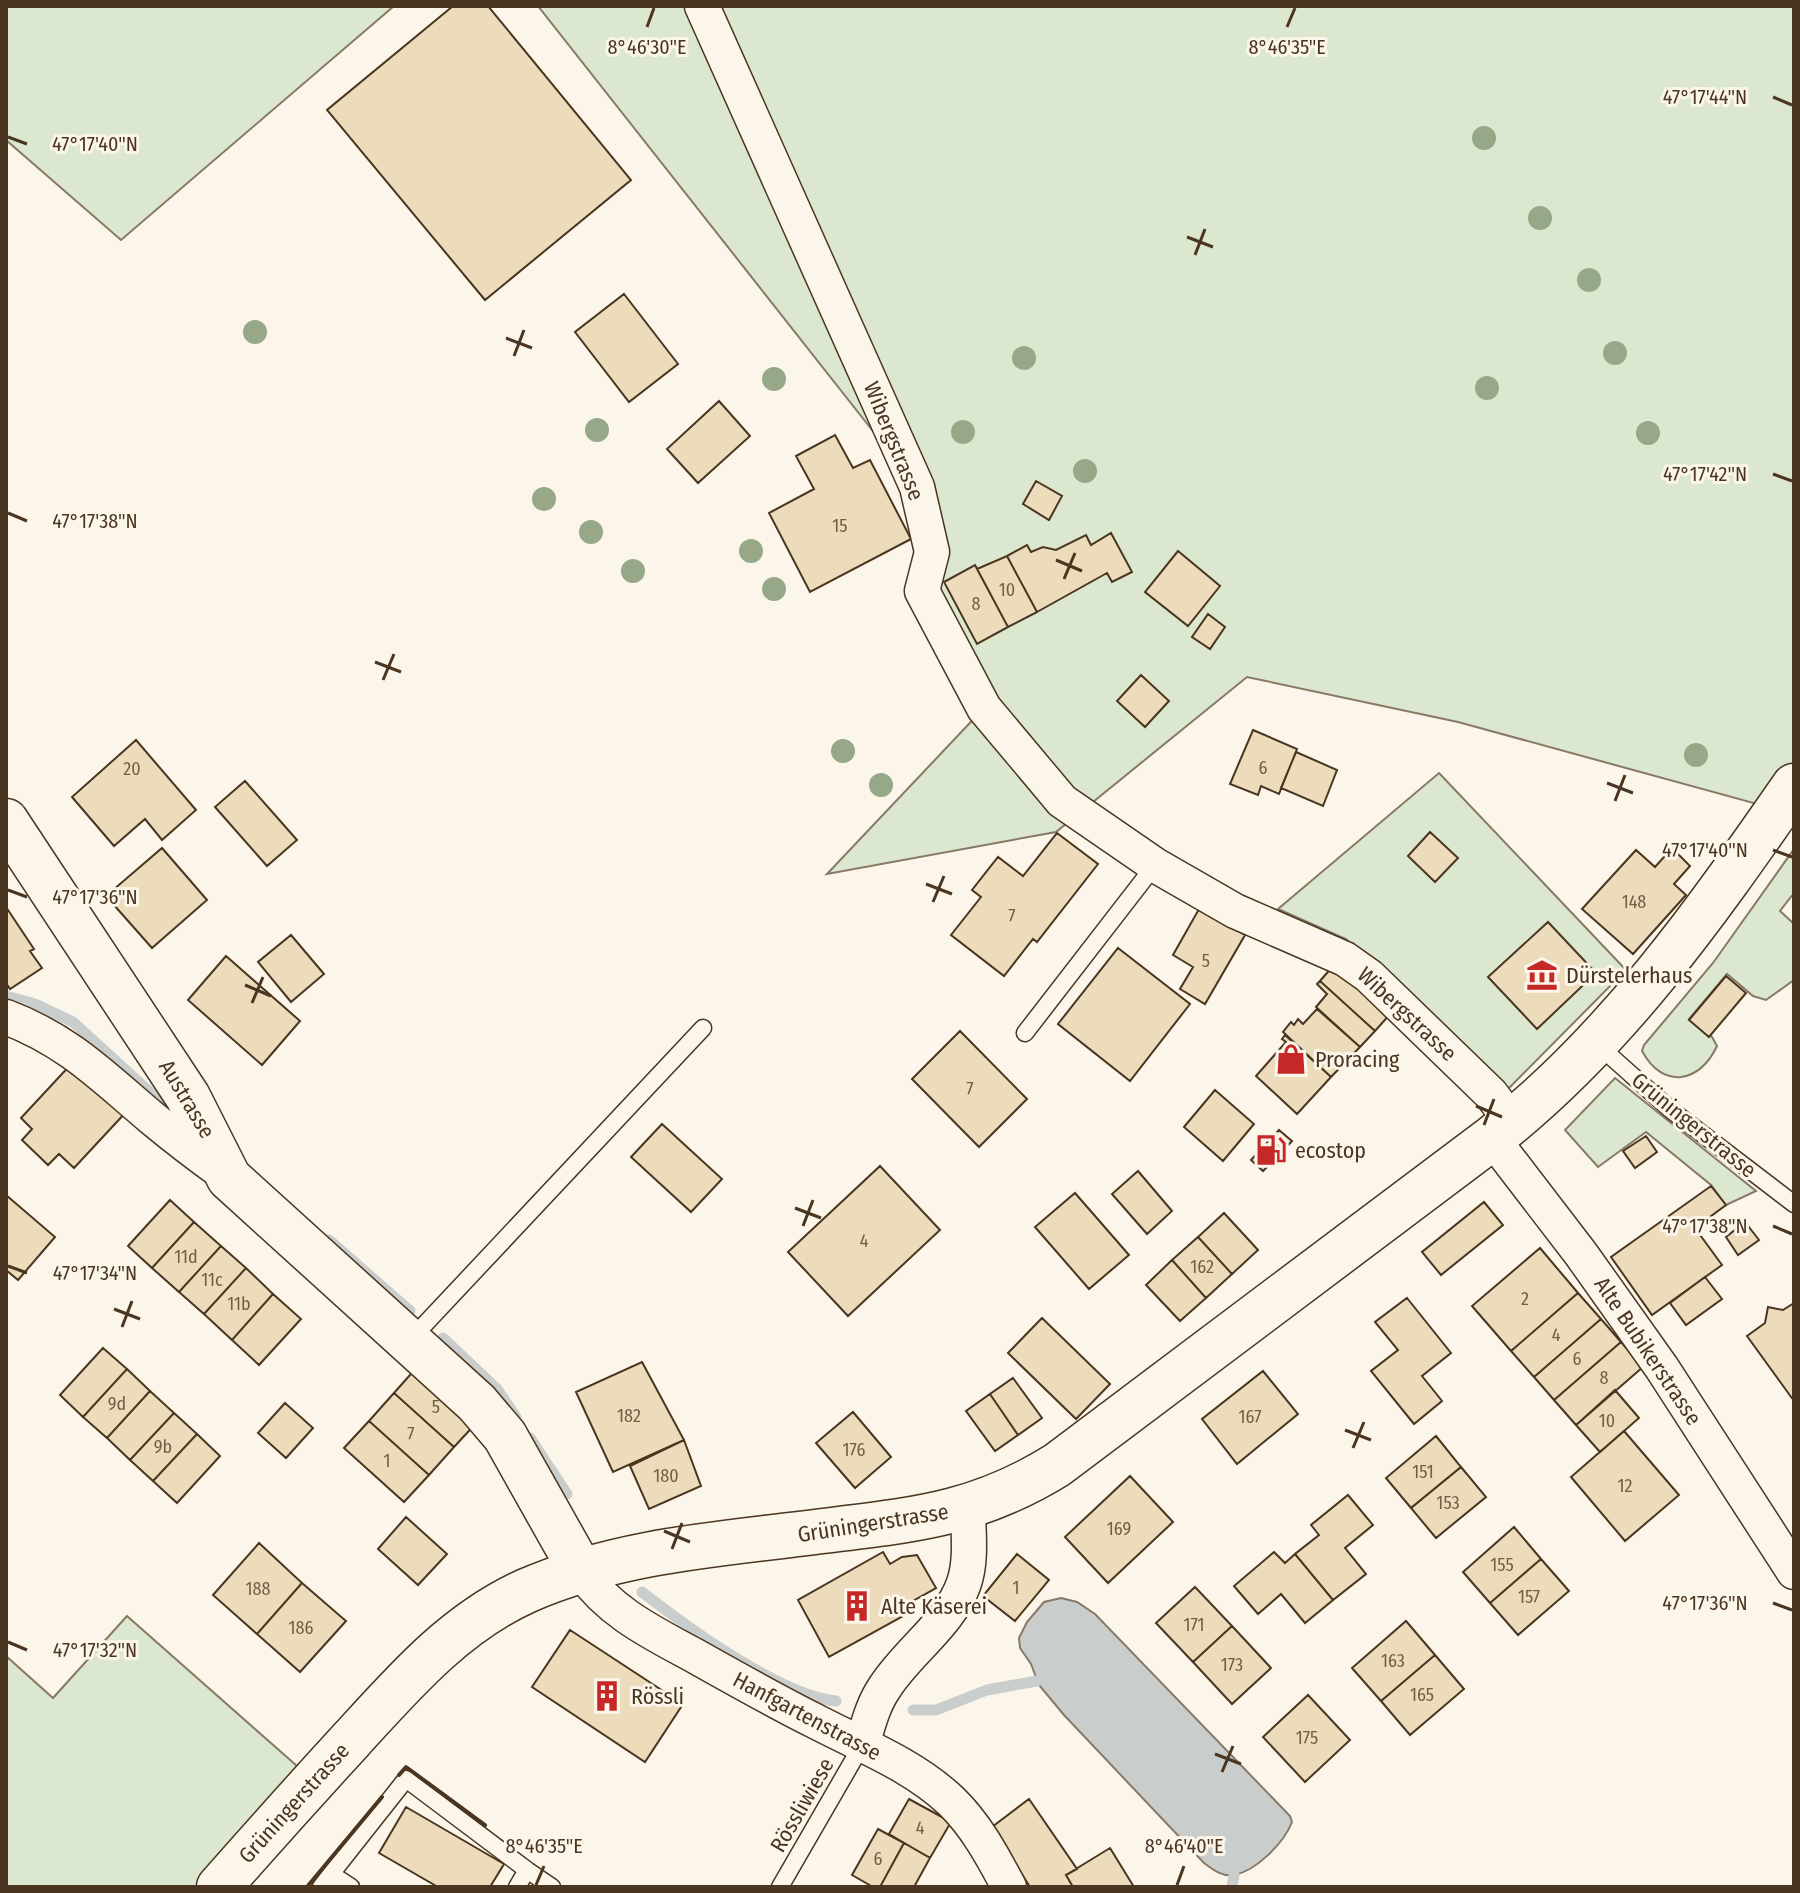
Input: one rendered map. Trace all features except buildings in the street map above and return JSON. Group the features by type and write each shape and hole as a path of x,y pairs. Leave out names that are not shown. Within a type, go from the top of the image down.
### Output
{"street":[{"name":"Wibergstrasse","path":"702,6 917,487 932,552 922,591 984,708 1062,801 1155,865 1235,911 1357,967 1491,1094 1502,1130"},
{"name":"Grüningerstrasse","path":"219,1887 411,1674 442,1646 498,1606 527,1591 581,1571 648,1553 915,1520 968,1508 1000,1496 1057,1465 1502,1130 1596,1044 1650,984 1690,933 1794,786"},
{"name":"Austrasse","path":"6,821 188,1097 229,1178 477,1403 505,1436 581,1571"},
{"path":"6,1017 41,1031 72,1050 178,1140 229,1178"},
{"name":"Alte Bubikerstrasse","path":"1502,1130 1581,1254 1645,1344 1794,1572"},
{"path":"862,1745 872,1712 884,1688 948,1611 963,1585 969,1558 968,1508"},
{"name":"Hanfgartenstrasse","path":"581,1571 602,1598 644,1629 919,1775 954,1804 990,1852 1009,1887"}],"lane":[{"path":"1025,1033 1155,865"},
{"path":"409,1341 703,1028"},
{"name":"Grüningerstrasse","path":"1596,1044 1671,1110 1794,1204"},
{"name":"Rössliwiese","path":"780,1887 862,1745"},
{"path":"351,1887 326,1880 406,1779 552,1887"},
{"path":"517,1887 527,1870"}],"green space":[{"path":"6,6 394,6 121,240 6,140"},
{"path":"538,6 1794,6 1794,814 1458,722 1247,677 1056,832 827,874 984,708 922,591 917,487"},
{"path":"1439,773 1626,970 1507,1090 1346,939 1278,909"},
{"path":"1794,849 1794,893 1780,911 1794,924 1794,980 1766,1000 1753,996 1727,974 1689,1019 1712,1037 1717,1046 1710,1058 1701,1068 1681,1077 1660,1072 1642,1051 1644,1045 1713,963"},
{"path":"1615,1078 1756,1191 1726,1205 1711,1185 1646,1132 1598,1167 1565,1130"},
{"path":"127,1616 314,1781 219,1887 6,1887 6,1656 53,1698"}],"shaded area":[{"path":"1061,1598 1077,1602 1095,1614 1290,1816 1292,1822 1283,1839 1260,1862 1234,1875 1225,1875 1204,1863 1039,1685 1031,1664 1020,1648 1019,1638 1027,1622 1044,1602"}],"waterway":[{"path":"6,996 35,1004 73,1022 164,1105"},
{"path":"329,1240 410,1311"},
{"path":"443,1338 497,1389 516,1417"},
{"path":"530,1438 567,1494"},
{"path":"642,1592 709,1641 762,1674 789,1687 836,1701"},
{"path":"913,1710 936,1710 987,1690 1037,1681"},
{"path":"1232,1887 1234,1875"}],"wall":[{"path":"399,1775 406,1767 485,1825"},
{"path":"307,1887 382,1797"}],"place":[{"name":"Dürstelerhaus","path":"1542,975"},
{"name":"Proracing","path":"1291,1059"},
{"name":"ecostop","path":"1271,1150"},
{"name":"Alte Käserei","path":"857,1606"},
{"name":"Rössli","path":"607,1696"}]}
